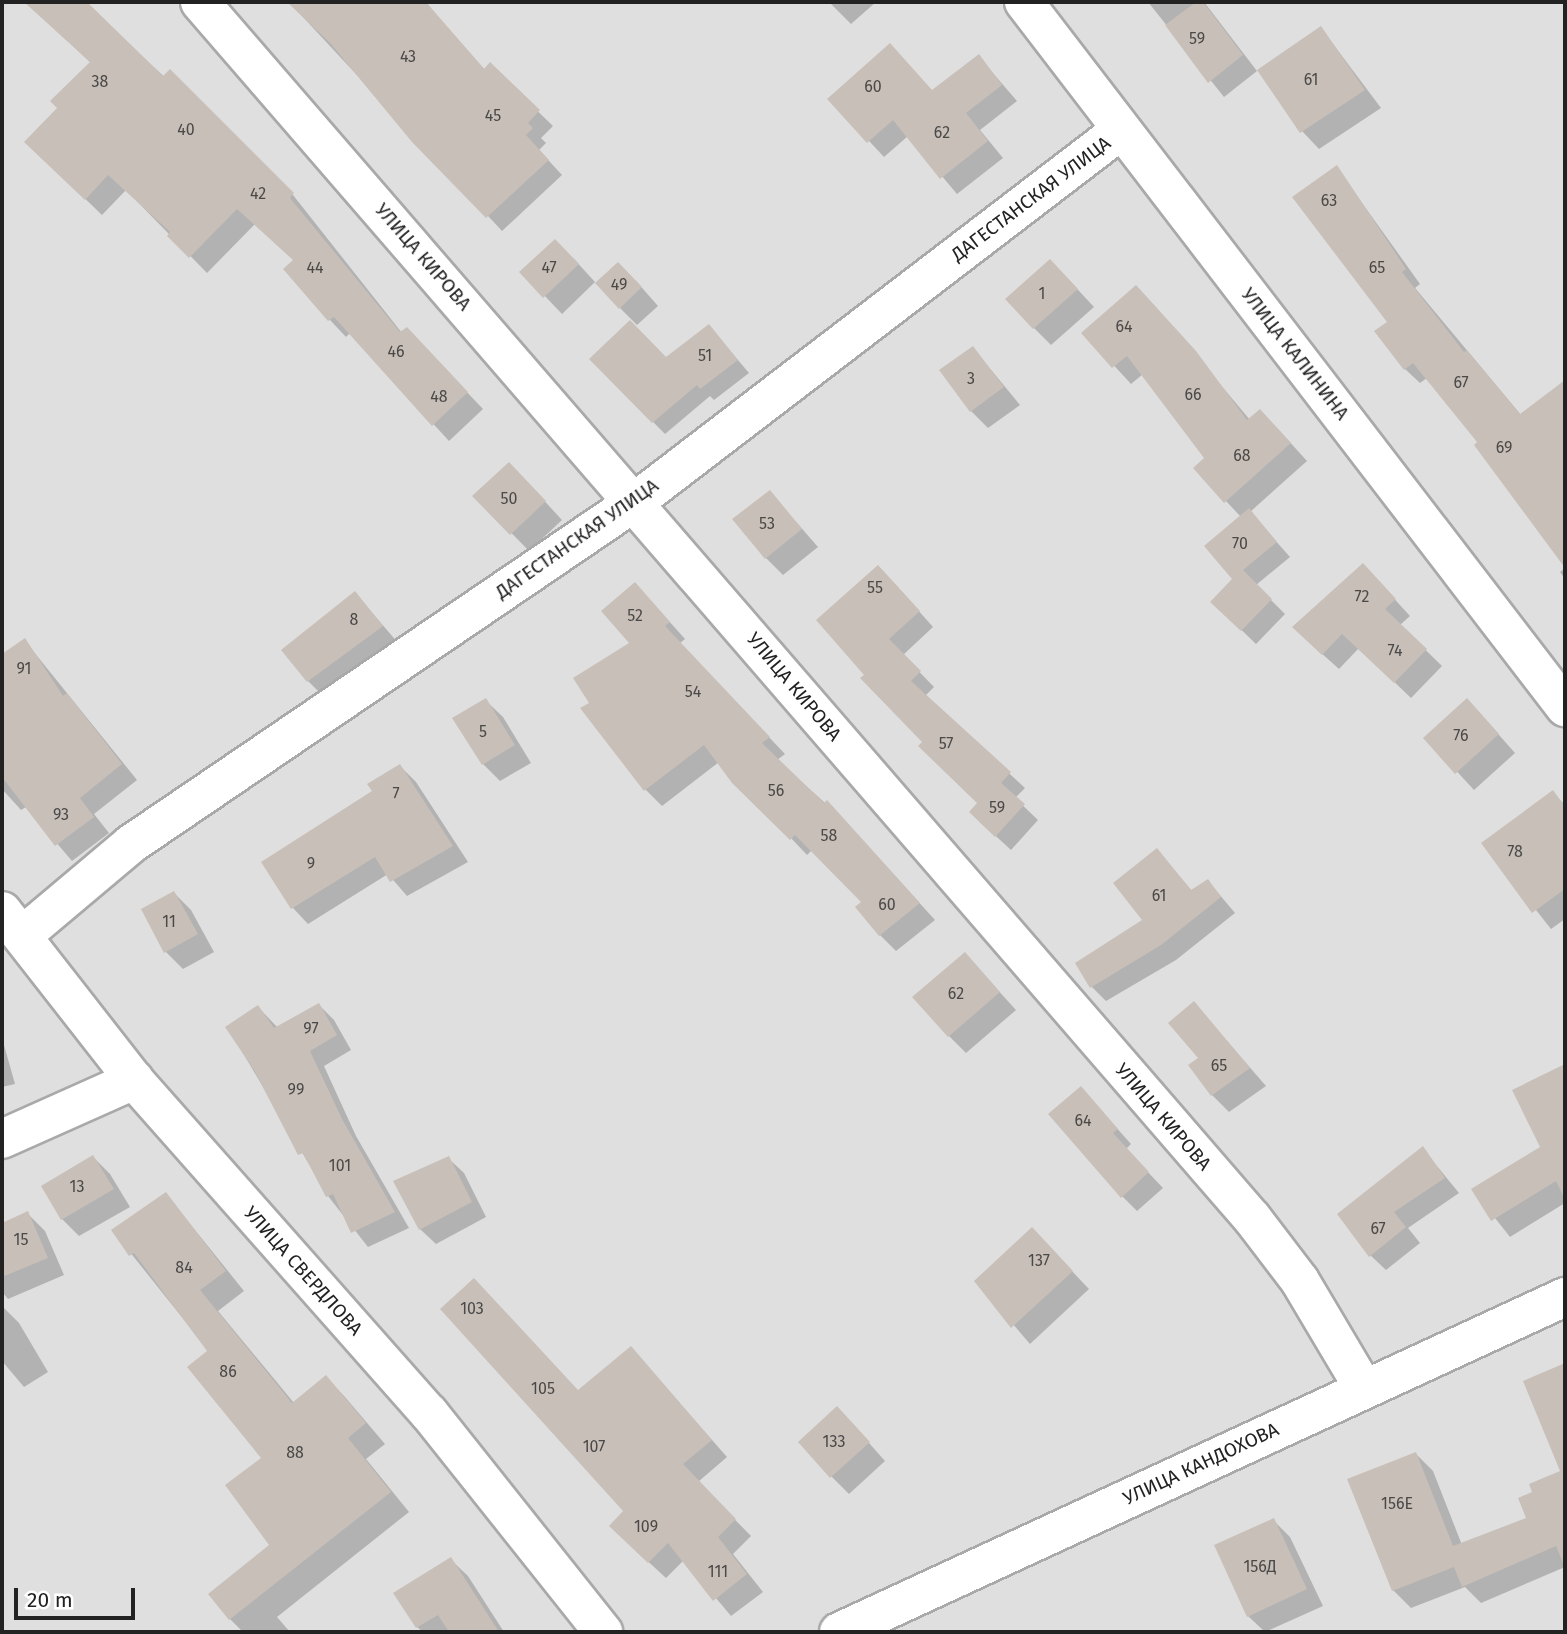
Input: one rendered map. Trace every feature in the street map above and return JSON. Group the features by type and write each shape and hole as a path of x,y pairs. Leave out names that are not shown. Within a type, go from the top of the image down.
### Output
{"street":[{"name":"УЛИЦА КИРОВА","path":"200,2 636,501 1070,1012 1252,1219 1300,1281 1364,1389"},
{"name":"УЛИЦА КАЛИНИНА","path":"1024,2 1565,707"},
{"name":"ДАГЕСТАНСКАЯ УЛИЦА","path":"12,923 636,501 1121,130"},
{"name":"УЛИЦА СВЕРДЛОВА","path":"12,923 134,1080 429,1413 603,1632"},
{"path":"2,1139 134,1080"},
{"name":"УЛИЦА КАНДОХОВА","path":"839,1632 1565,1297"}],"shaded area":[{"path":"2,2 1565,2 1565,1632 2,1632"}],"building":[{"path":"24,2 87,2 163,76 170,69 294,193 290,198 400,332 407,327 468,392 432,426 334,317 328,321 283,269 293,260 237,209 189,258 167,236 170,232 108,175 85,200 24,142 57,108 50,101 90,62"},
{"path":"287,2 426,2 484,69 490,62 540,110 528,123 533,128 526,135 549,160 486,218 412,142 331,44"},
{"path":"1196,2 1203,2 1243,55 1208,83 1165,25"},
{"path":"1321,26 1365,90 1300,133 1257,70"},
{"path":"890,43 932,90 979,54 1002,85 966,113 988,141 940,179 893,120 867,143 827,99"},
{"path":"1337,165 1406,269 1402,272 1464,352 1467,350 1520,414 1565,380 1565,568 1474,445 1477,442 1413,363 1404,370 1374,331 1387,322 1292,197"},
{"path":"555,239 579,264 543,298 519,272"},
{"path":"1050,259 1078,289 1033,329 1005,299"},
{"path":"618,262 642,287 619,309 595,283"},
{"path":"1136,285 1196,351 1247,420 1260,409 1291,443 1224,503 1193,468 1204,458 1127,356 1112,368 1081,333"},
{"path":"630,320 666,357 709,324 738,360 700,389 697,385 652,423 589,359"},
{"path":"973,346 1004,387 970,412 939,370"},
{"path":"509,462 546,501 510,535 472,496"},
{"path":"770,490 802,529 765,559 732,519"},
{"path":"1249,508 1277,542 1243,570 1272,599 1241,631 1210,602 1232,579 1204,546"},
{"path":"1363,563 1396,599 1385,609 1427,649 1394,683 1342,634 1322,655 1292,627"},
{"path":"878,565 920,611 889,639 921,671 911,681 1011,772 1001,783 1025,804 995,837 969,812 977,803 918,746 922,742 860,678 864,675 816,620"},
{"path":"635,582 670,622 665,626 770,737 762,743 824,803 827,800 920,903 879,936 855,907 861,902 795,835 790,840 732,783 704,745 644,791 580,708 589,703 573,678 629,643 601,611"},
{"path":"355,591 383,626 307,682 281,650"},
{"path":"25,638 63,696 67,693 122,764 80,798 94,817 55,846 2,777 2,654"},
{"path":"486,698 515,745 482,765 452,718"},
{"path":"1467,698 1499,734 1455,774 1423,738"},
{"path":"400,764 453,846 390,882 375,857 291,909 261,862 372,791 367,784"},
{"path":"1553,790 1565,807 1565,889 1532,913 1481,843"},
{"path":"1157,848 1191,890 1208,879 1221,897 1161,945 1090,988 1075,963 1142,920 1113,883"},
{"path":"174,891 198,934 164,953 141,909"},
{"path":"965,952 1000,992 948,1037 912,997"},
{"path":"1194,1001 1250,1068 1211,1096 1188,1065 1198,1058 1168,1023"},
{"path":"319,1003 337,1035 310,1051 342,1119 395,1212 351,1233 333,1194 326,1197 303,1153 298,1155 254,1070 225,1027 258,1005 274,1028"},
{"path":"1565,1064 1565,1200 1556,1181 1491,1221 1471,1189 1540,1147 1512,1090"},
{"path":"1081,1086 1118,1129 1113,1133 1149,1172 1121,1198 1048,1114"},
{"path":"1423,1146 1445,1178 1394,1212 1406,1227 1369,1257 1337,1214"},
{"path":"93,1155 114,1189 61,1220 41,1186"},
{"path":"449,1156 472,1202 419,1230 393,1181"},
{"path":"166,1192 226,1271 200,1290 292,1403 326,1375 366,1423 348,1438 391,1492 229,1620 208,1594 269,1545 225,1485 261,1458 187,1367 207,1351 134,1253 129,1256 111,1230"},
{"path":"28,1211 48,1258 2,1277 2,1223"},
{"path":"1032,1227 1073,1271 1011,1328 974,1281"},
{"path":"474,1278 578,1390 631,1346 712,1440 683,1464 736,1519 718,1537 747,1574 713,1601 668,1543 648,1563 609,1526 623,1511 440,1309"},
{"path":"1565,1363 1565,1568 1556,1546 1462,1587 1454,1567 1392,1591 1347,1479 1416,1452 1453,1546 1526,1518 1518,1498 1532,1492 1529,1484 1560,1471 1523,1381"},
{"path":"837,1406 870,1442 830,1478 798,1442"},
{"path":"1274,1518 1307,1589 1247,1617 1214,1545"},
{"path":"451,1557 499,1632 449,1632 438,1615 416,1628 393,1593"}]}
